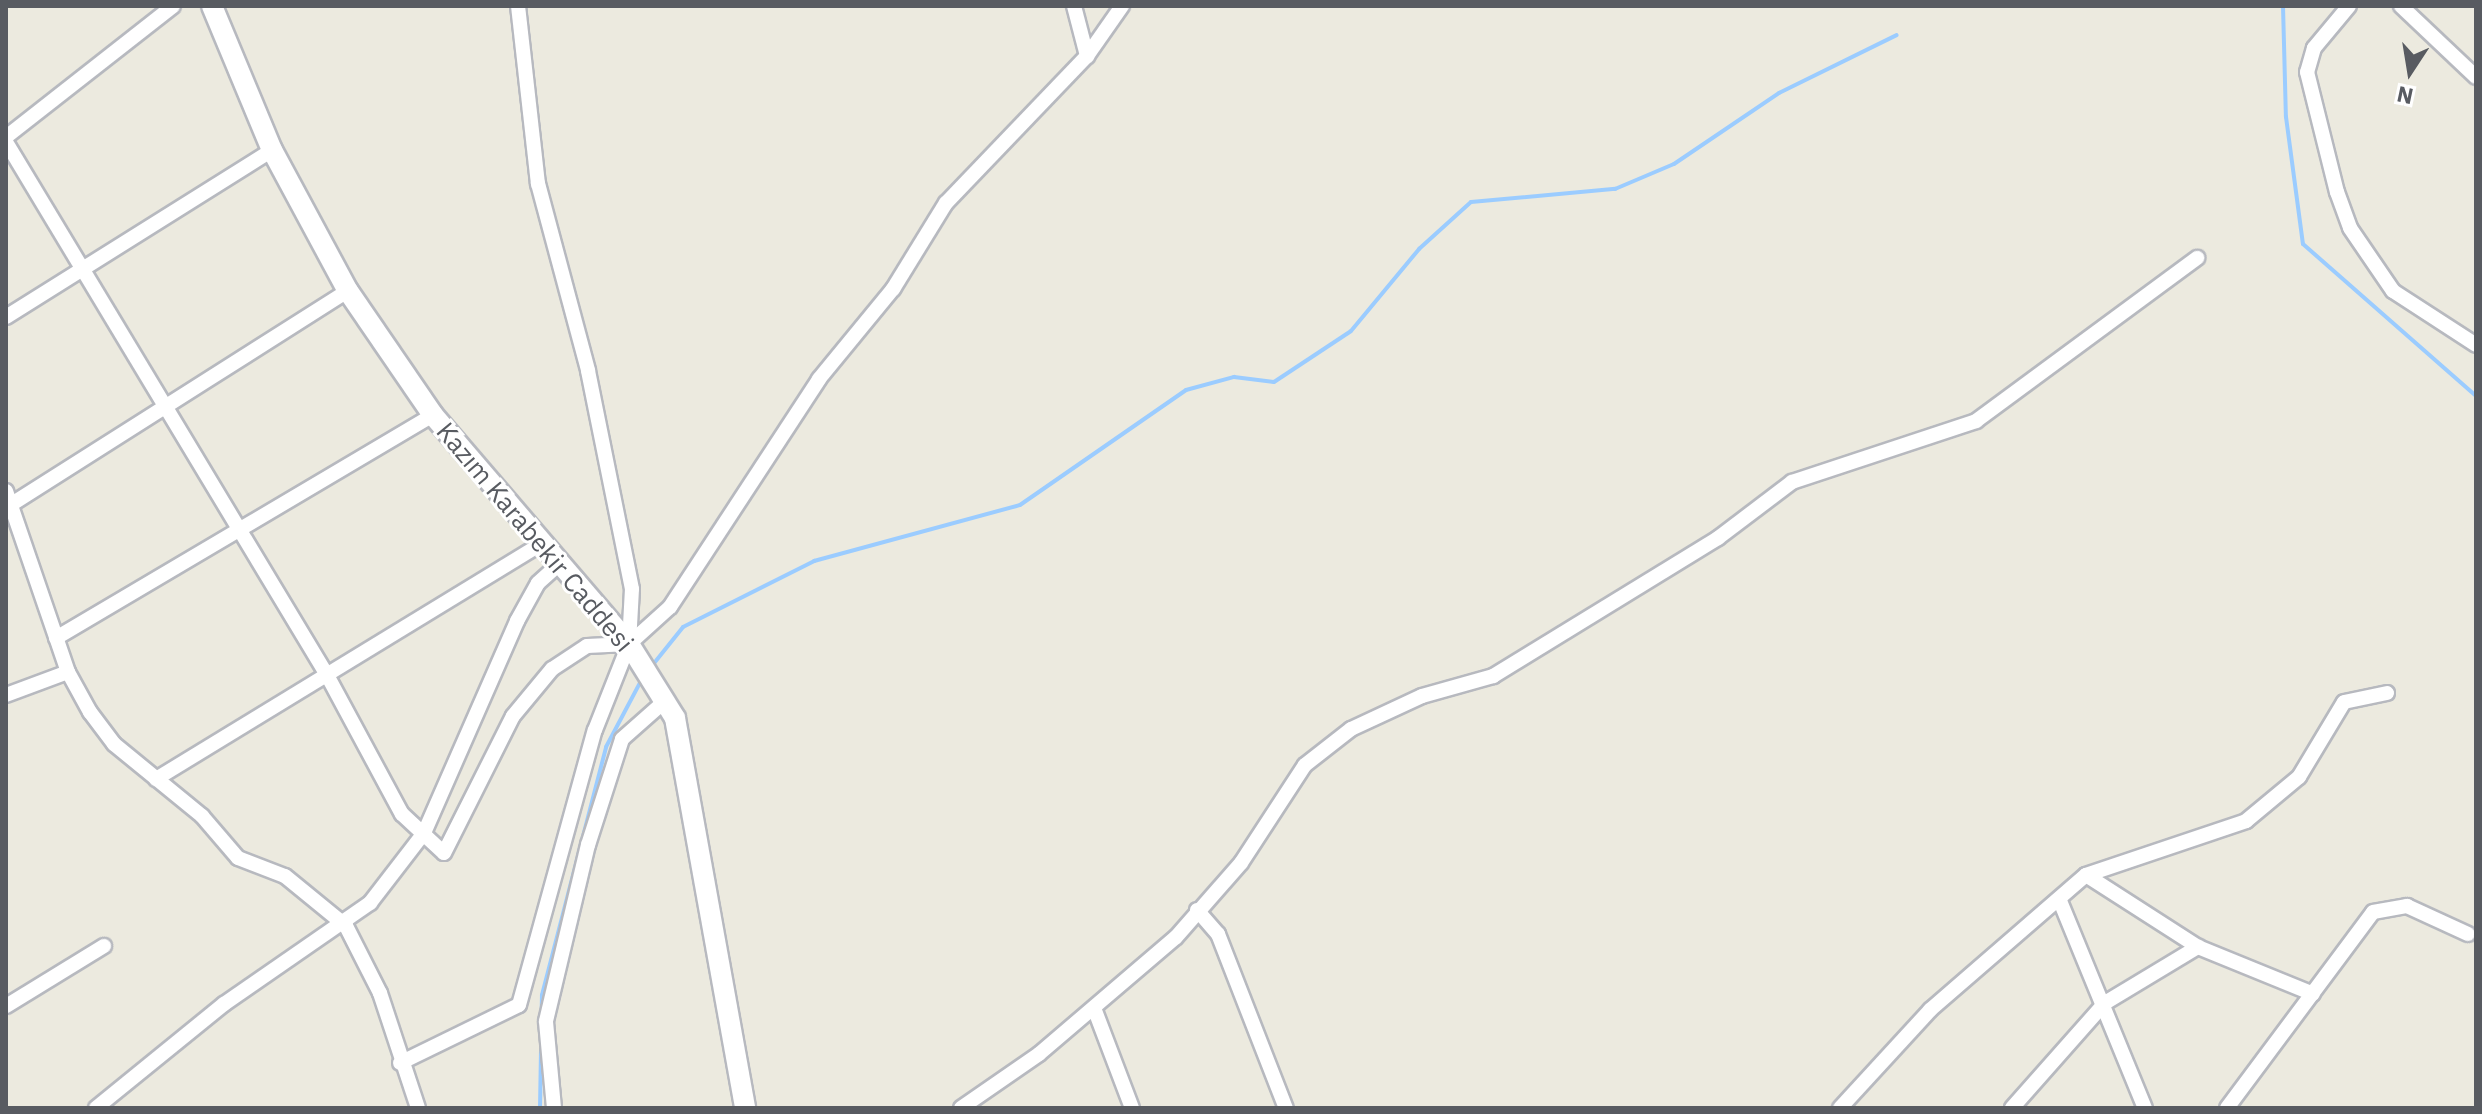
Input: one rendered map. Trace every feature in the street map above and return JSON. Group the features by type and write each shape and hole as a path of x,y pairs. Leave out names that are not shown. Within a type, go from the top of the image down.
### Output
{"street":[{"path":"173,6 6,139 237,530 327,675 402,814 444,853 454,842 513,716 552,669 587,646 629,644 670,607 946,203 1087,56 1122,6"},
{"name":"Kazım Karabekir Caddesi","path":"212,6 272,150 348,291 433,415 629,644 665,701 692,786 745,1108"},
{"path":"400,1063 519,1005 595,730 629,644 632,589 588,370 538,184 518,6"},
{"path":"1074,6 1087,56"},
{"path":"2349,6 2314,48 2307,72 2337,192 2350,228 2393,291 2476,345"},
{"path":"2401,6 2476,77"},
{"path":"6,317 85,271 272,150"},
{"path":"961,1108 1094,1008 1197,910 1241,863 1305,765 1351,729 1422,696 1493,676 1718,538 1792,482 1976,421 2197,258"},
{"path":"348,291 10,497 68,672 114,744 156,779 238,858 285,876 346,926 380,993 400,1063 418,1108"},
{"path":"56,638 433,415"},
{"path":"156,779 542,543"},
{"path":"96,1108 224,1004 346,926 424,833 517,621 538,583 560,563"},
{"path":"6,695 68,672"},
{"path":"1840,1108 1930,1010 2060,901 2086,875 2246,821 2299,777 2344,702 2387,693"},
{"path":"554,1108 546,1021 588,845 622,739 665,701"},
{"path":"2086,875 2198,947 2313,994"},
{"path":"2060,901 2105,1003 2145,1108"},
{"path":"2227,1108 2379,908 2407,906 2468,934"},
{"path":"1197,910 1218,934 1286,1108"},
{"path":"6,1006 104,946"},
{"path":"2012,1108 2105,1003 2198,947"},
{"path":"1094,1008 1132,1108"}],"waterway":[{"path":"2283,6 2286,117 2303,244 2476,396"},
{"path":"651,667 683,627 814,561 1020,505 1186,390 1234,377 1274,382 1351,331 1419,249 1471,202 1615,189 1674,164 1779,93 1897,35"},
{"path":"540,1108 542,995 606,747 643,677"}]}
